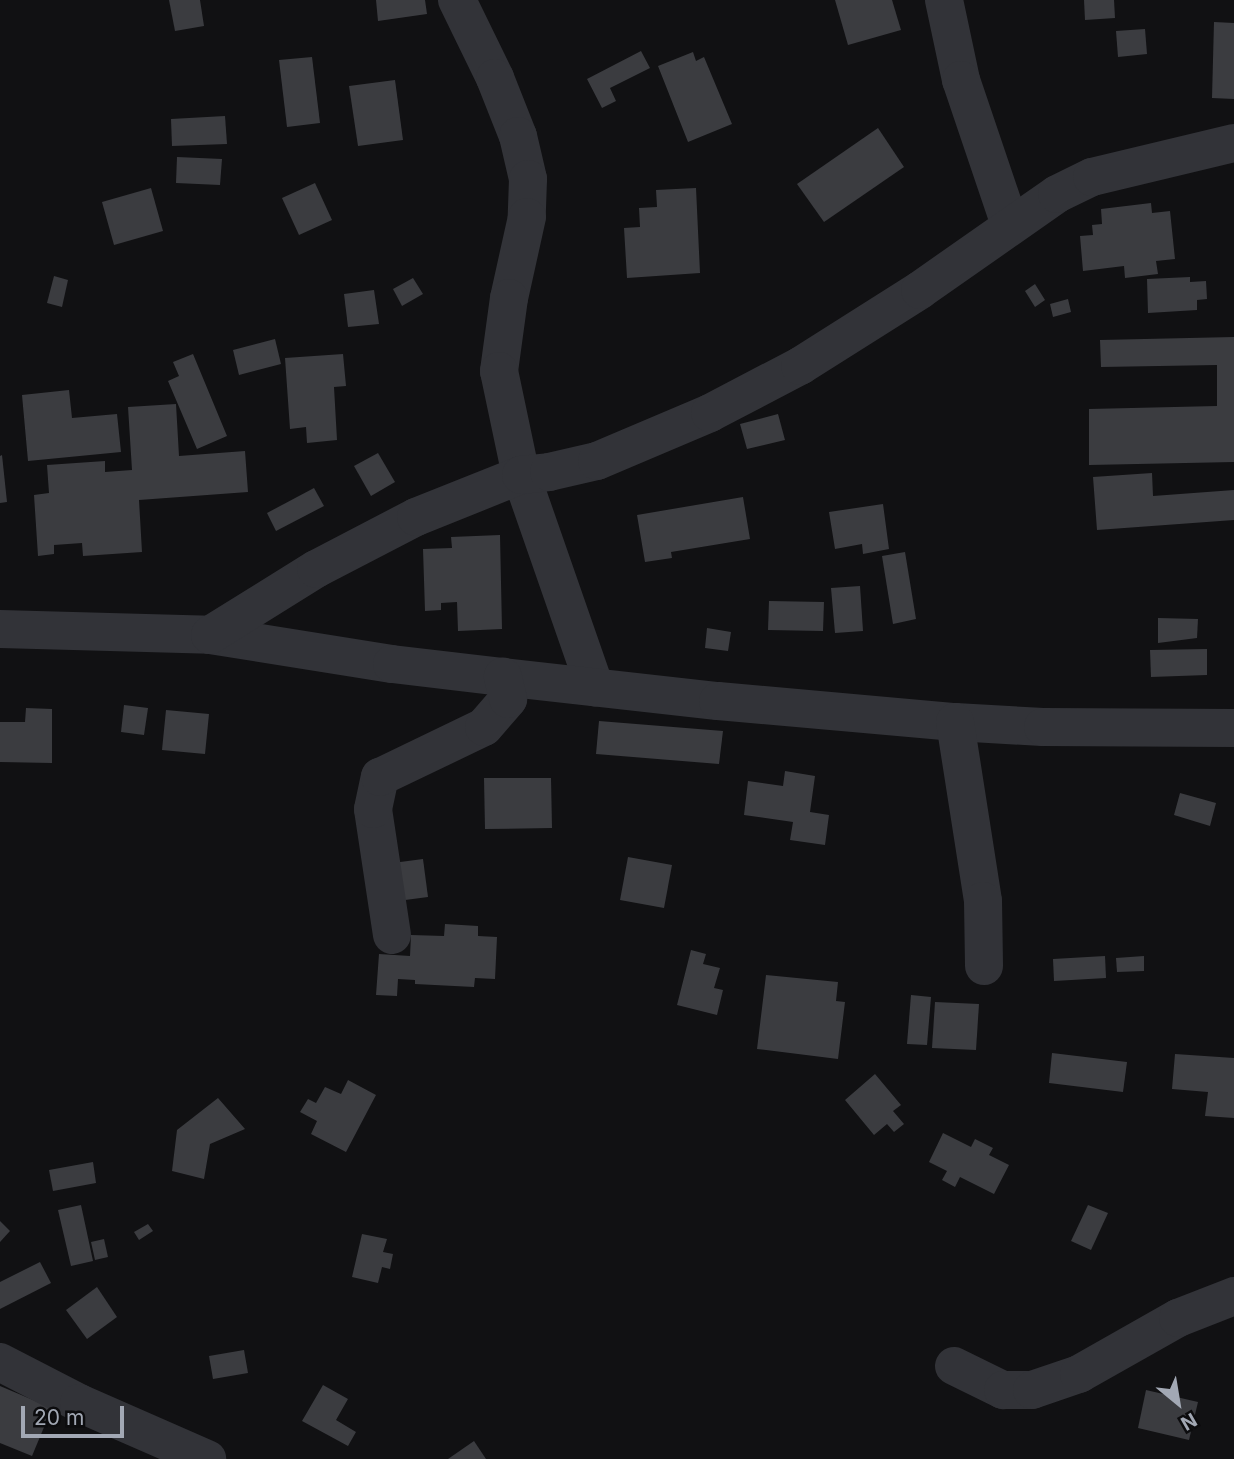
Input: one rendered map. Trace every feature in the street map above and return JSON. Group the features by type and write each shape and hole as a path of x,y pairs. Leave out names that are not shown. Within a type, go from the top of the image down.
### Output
{"street":[{"path":"457,0 500,90 518,136 528,179 527,217 509,298 499,371 521,475 595,687"},
{"path":"944,0 961,80 1010,225"},
{"path":"211,635 316,569 416,517 521,475 549,472 597,461 710,413 800,366 920,290 1057,194 1092,177 1234,144"},
{"path":"0,629 211,635 392,664 503,677 955,722 1043,727 1234,728"},
{"path":"392,934 373,809 380,777 484,727 508,699 503,677"},
{"path":"955,722 983,901 984,966"},
{"path":"954,1366 1003,1390 1032,1390 1079,1374 1178,1318 1234,1296"},
{"path":"0,1362 79,1403 207,1459"}],"building":[{"path":"169,0 200,0 204,26 175,31"},
{"path":"376,0 425,0 427,14 378,21"},
{"path":"835,0 892,0 901,30 848,45"},
{"path":"1084,0 1114,0 1115,18 1085,20"},
{"path":"1214,22 1234,23 1234,99 1212,98"},
{"path":"1145,29 1147,54 1118,57 1116,31"},
{"path":"641,51 650,68 610,88 616,101 602,108 587,79"},
{"path":"693,52 696,61 704,57 732,124 688,142 658,66"},
{"path":"312,57 320,123 287,127 279,60"},
{"path":"395,80 403,140 358,146 349,86"},
{"path":"225,116 227,144 172,146 171,119"},
{"path":"878,128 904,167 824,222 797,184"},
{"path":"177,157 222,159 220,185 176,183"},
{"path":"315,183 332,220 299,235 282,198"},
{"path":"151,188 163,231 114,245 102,202"},
{"path":"696,188 700,273 627,278 624,228 640,227 639,208 657,207 656,190"},
{"path":"1151,203 1152,213 1170,211 1175,259 1156,261 1158,274 1125,278 1124,266 1083,271 1080,236 1093,235 1092,225 1102,224 1101,209"},
{"path":"54,276 68,280 62,307 47,303"},
{"path":"1190,277 1190,282 1206,281 1207,299 1197,300 1197,310 1148,313 1147,279"},
{"path":"413,278 423,294 402,306 393,289"},
{"path":"1035,284 1045,300 1035,307 1025,291"},
{"path":"374,290 379,324 348,327 344,294"},
{"path":"1068,299 1071,312 1053,317 1050,304"},
{"path":"1234,337 1234,462 1089,465 1089,409 1217,406 1217,365 1101,367 1100,340"},
{"path":"275,339 281,364 239,375 233,350"},
{"path":"193,354 227,436 197,449 168,381 179,376 173,362"},
{"path":"343,354 346,386 334,387 337,440 307,443 306,427 290,429 285,358"},
{"path":"69,390 72,418 117,414 121,452 28,461 22,395"},
{"path":"176,404 179,456 245,451 248,492 139,500 142,552 83,556 82,543 54,545 54,554 38,556 34,495 49,493 47,465 105,461 105,472 132,470 128,407"},
{"path":"778,414 785,440 747,449 740,424"},
{"path":"378,453 395,482 371,496 354,466"},
{"path":"2,455 7,502 0,503 0,456"},
{"path":"1152,473 1153,496 1234,490 1234,520 1097,530 1093,477"},
{"path":"314,488 324,506 276,531 267,513"},
{"path":"743,497 750,539 671,552 672,558 645,562 637,515"},
{"path":"883,504 889,549 863,554 862,544 835,549 829,512"},
{"path":"500,535 502,629 458,631 457,602 441,603 441,610 425,611 423,549 452,548 451,537"},
{"path":"905,552 916,619 893,624 882,556"},
{"path":"860,586 863,631 835,633 831,588"},
{"path":"769,601 824,602 823,631 768,630"},
{"path":"1158,618 1198,619 1197,638 1158,643"},
{"path":"707,628 731,632 728,651 705,648"},
{"path":"1207,649 1207,675 1151,677 1150,650"},
{"path":"124,705 148,708 144,735 121,732"},
{"path":"26,708 52,709 52,763 0,762 0,722 25,722"},
{"path":"166,710 209,714 205,754 162,750"},
{"path":"599,721 723,731 719,764 596,754"},
{"path":"785,771 815,776 810,812 829,815 825,845 790,840 793,822 744,815 748,781 783,786"},
{"path":"484,778 551,778 552,828 485,829"},
{"path":"1180,793 1216,803 1210,826 1174,815"},
{"path":"628,857 672,865 664,908 620,900"},
{"path":"423,859 428,897 390,902 385,864"},
{"path":"445,924 478,926 478,936 497,937 495,979 475,978 474,987 415,984 415,980 398,979 397,996 376,995 379,954 410,956 411,935 444,936"},
{"path":"691,950 706,954 703,964 720,968 714,988 723,990 717,1015 677,1005"},
{"path":"1105,956 1106,978 1054,981 1053,959"},
{"path":"1144,956 1144,971 1117,972 1116,958"},
{"path":"766,975 838,982 836,1001 845,1002 838,1059 757,1049"},
{"path":"911,995 931,997 927,1045 907,1044"},
{"path":"935,1002 979,1004 976,1050 932,1048"},
{"path":"1052,1053 1127,1062 1123,1092 1049,1083"},
{"path":"1175,1054 1234,1058 1234,1118 1205,1116 1208,1092 1172,1089"},
{"path":"875,1074 901,1105 893,1111 904,1124 894,1132 887,1124 874,1135 845,1100"},
{"path":"348,1080 376,1095 346,1152 311,1134 317,1121 300,1112 308,1099 316,1103 325,1087 341,1094"},
{"path":"218,1098 245,1129 210,1144 204,1179 172,1171 177,1130"},
{"path":"943,1133 971,1147 975,1139 993,1148 989,1155 1009,1165 994,1194 960,1177 955,1187 942,1180 947,1171 929,1162"},
{"path":"93,1162 96,1183 53,1191 49,1170"},
{"path":"81,1205 93,1261 71,1266 58,1210"},
{"path":"1088,1205 1108,1213 1091,1250 1071,1241"},
{"path":"0,1221 10,1231 0,1242"},
{"path":"148,1224 153,1231 139,1240 134,1232"},
{"path":"362,1234 387,1239 383,1252 393,1254 390,1269 382,1267 378,1283 352,1277"},
{"path":"104,1239 108,1257 95,1260 91,1242"},
{"path":"40,1262 51,1283 0,1309 0,1282"},
{"path":"97,1287 117,1317 87,1339 66,1310"},
{"path":"244,1350 248,1373 213,1379 209,1356"},
{"path":"323,1385 348,1399 336,1420 356,1432 348,1446 302,1421"},
{"path":"0,1386 52,1408 32,1456 0,1443"},
{"path":"1146,1390 1198,1402 1189,1440 1138,1428"},
{"path":"474,1441 486,1459 448,1459"}]}
